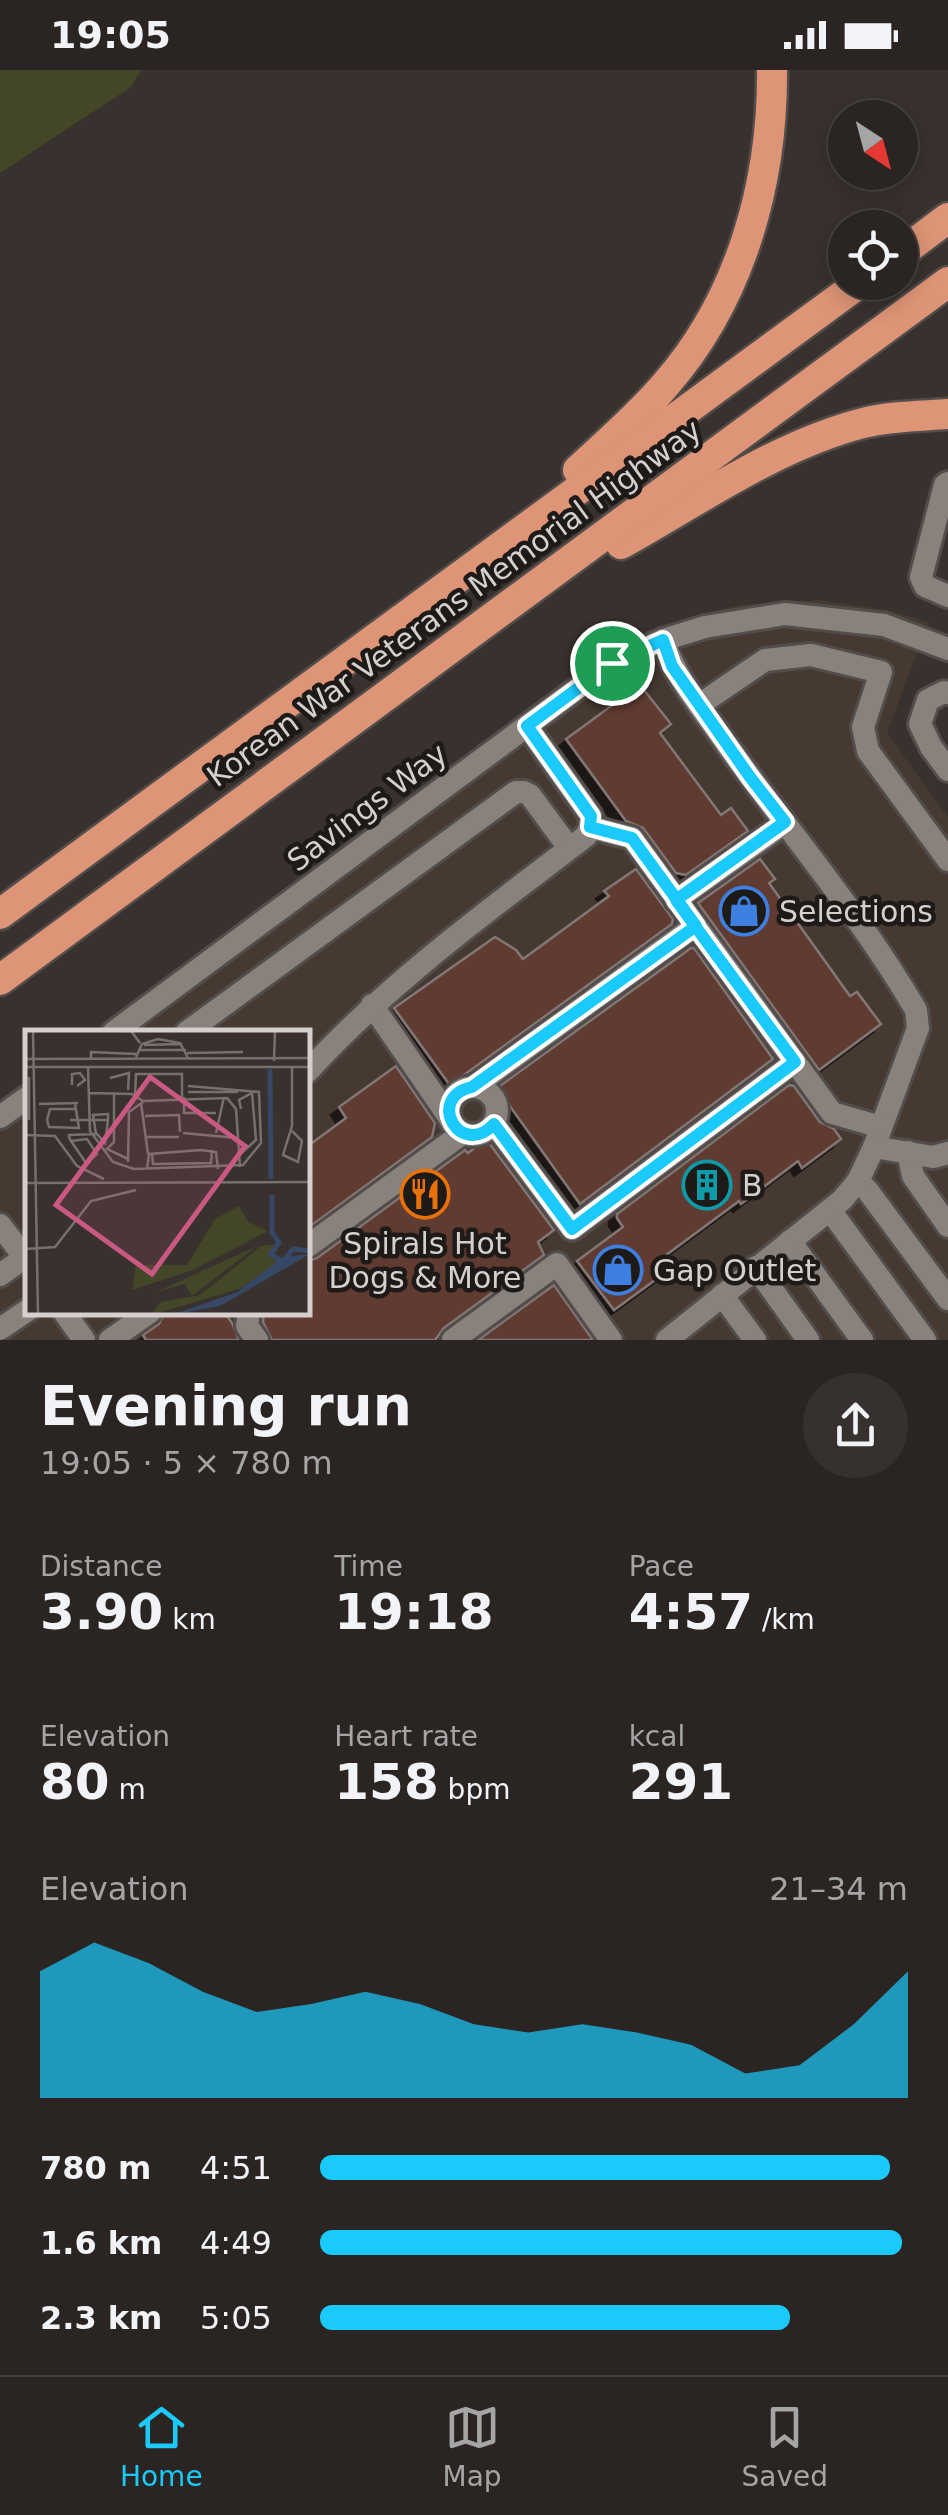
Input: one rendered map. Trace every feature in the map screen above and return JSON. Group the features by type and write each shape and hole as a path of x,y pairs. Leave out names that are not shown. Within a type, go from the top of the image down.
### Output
{"highway":[{"path":"486,558 654,398 702,335 732,279 749,232 768,147 772,70"},
{"path":"918,240 948,218"},
{"name":"Korean War Veterans Memorial Highway","path":"0,980 948,282"},
{"name":"Korean War Veterans Memorial Highway","path":"0,914 837,300"},
{"path":"503,610 790,449 867,422 948,414"}],"street":[{"path":"948,483 921,577 925,586 948,596"},
{"name":"Savings Way","path":"117,1030 612,663 663,640 705,627 785,614 884,625 946,642"},
{"path":"663,640 672,666 698,705 834,888 916,1010 918,1028 858,1180 842,1200 722,1295 681,1335"},
{"path":"698,705 766,660 811,655 881,672 863,727 868,750 948,860"},
{"path":"947,767 931,748 920,724 928,700 948,693"},
{"path":"310,1069 396,983 586,836 591,816 527,726"},
{"path":"190,1030 516,792 530,795 569,848"},
{"path":"676,900 785,822"},
{"path":"590,827 632,838 832,1113 908,1152 933,1157 948,1154"},
{"path":"456,1125 451,1101 456,1094 472,1087 696,926"},
{"path":"372,1005 456,1125 474,1136 494,1124 497,1117 496,1102 486,1090 472,1087"},
{"path":"453,1340 557,1264 572,1229 795,1062"},
{"path":"0,1117 25,1099"},
{"path":"494,1124 572,1229"},
{"path":"310,1244 456,1125"},
{"path":"908,1152 913,1176 948,1226"},
{"path":"858,1180 948,1299"},
{"path":"830,1210 925,1340"},
{"path":"1,1228 25,1259"},
{"path":"790,1240 862,1340"},
{"path":"0,1275 25,1261"},
{"path":"557,1264 611,1340"},
{"path":"756,1267 808,1340"},
{"path":"722,1295 755,1340"},
{"path":"0,1329 25,1312"},
{"path":"110,1340 146,1315"},
{"path":"249,1315 247,1326 257,1340"}],"shaded area":[{"path":"819,600 887,610 929,622 887,733 948,817 948,1340 0,1340 0,1099 25,1080 25,1315 310,1315 310,1030 93,1030 622,642 659,626 739,605"}],"green space":[{"path":"0,70 141,70 131,87 0,173"}],"building":[{"path":"640,685 671,724 660,733 721,815 731,808 748,831 686,875 676,873 643,828 626,821 566,739"},
{"path":"760,859 775,879 769,883 850,996 857,992 881,1024 819,1070 698,903"},
{"path":"636,869 673,919 672,924 464,1075 452,1088 394,1008 495,937 523,959 609,896 604,891"},
{"path":"691,948 773,1059 580,1204 497,1088"},
{"path":"396,1066 435,1123 432,1137 310,1227 310,1145 346,1118 339,1107"},
{"name":"B","path":"789,1085 794,1086 820,1122 834,1129 841,1139 802,1168 798,1161 658,1261 666,1272 614,1310 577,1261 623,1227 617,1214"},
{"path":"486,1139 554,1230 538,1242 544,1255 444,1328 435,1340 272,1340 264,1315 310,1315 310,1260 465,1150 468,1153"},
{"path":"554,1285 593,1340 478,1340"},
{"path":"164,1315 226,1315 239,1340 146,1340 143,1335 159,1324"}],"place":[{"name":"Selections","path":"744,911"},
{"name":"B","path":"707,1185"},
{"name":"Spirals Hot Dogs & More","path":"425,1194"},
{"name":"Gap Outlet","path":"618,1270"}],"route":[{"path":"612,663 527,726 591,816 590,827 632,838 676,900 696,926 472,1087 456,1094 449,1109 453,1125 466,1134 481,1134 494,1124 572,1229 795,1062 745,994 676,900 785,822 672,666 663,640 612,663"}]}
